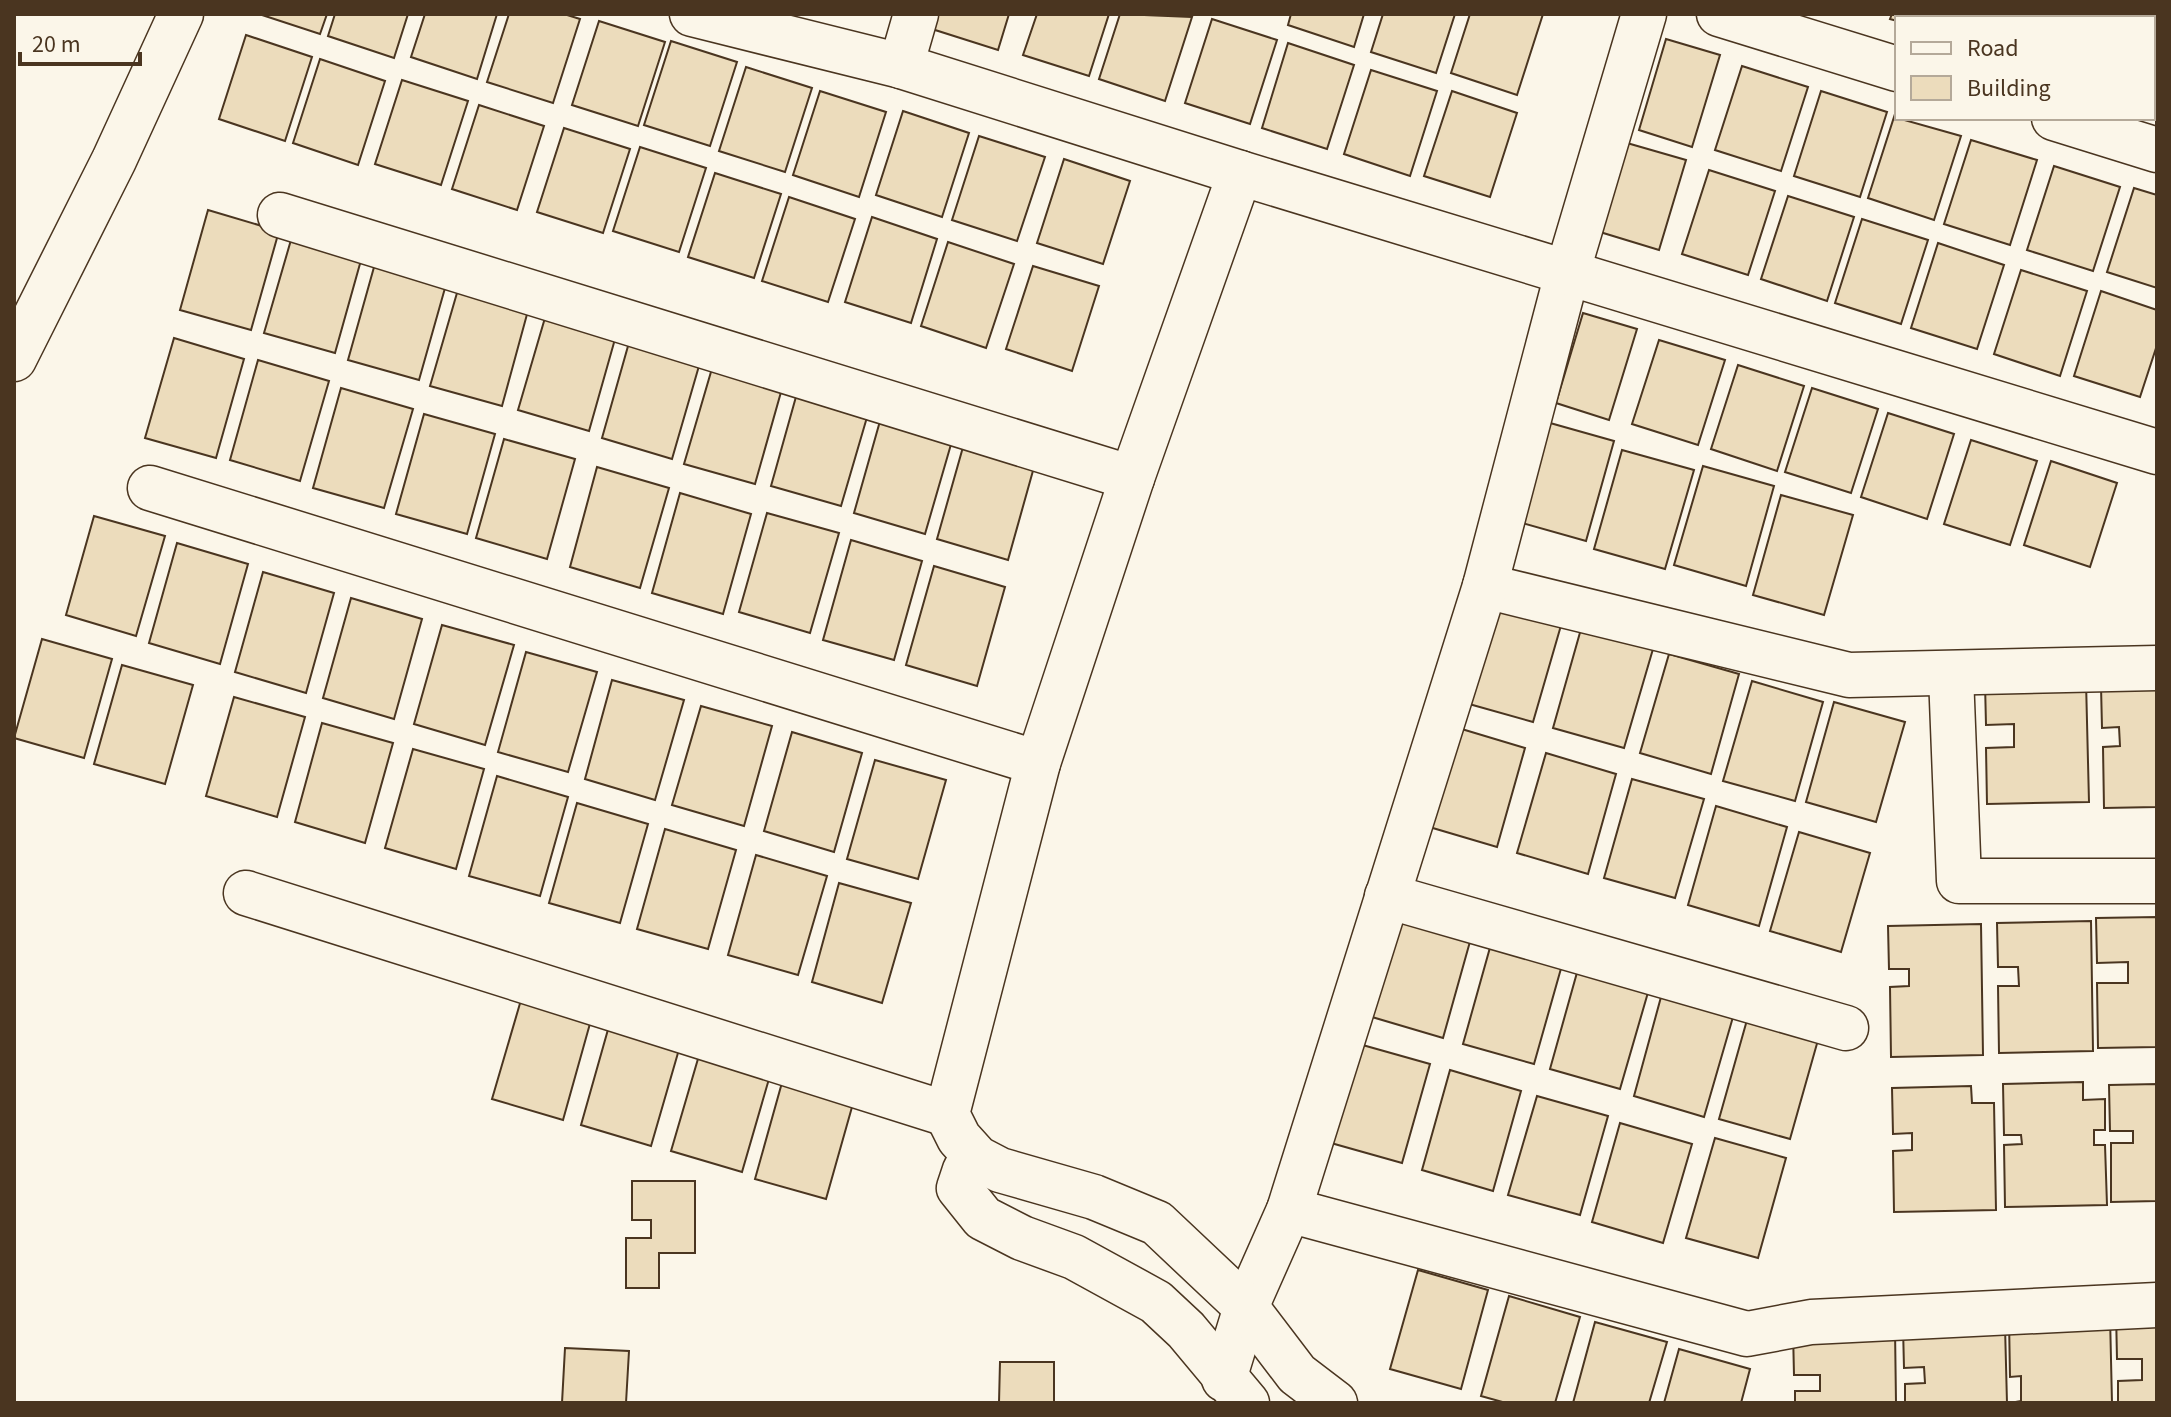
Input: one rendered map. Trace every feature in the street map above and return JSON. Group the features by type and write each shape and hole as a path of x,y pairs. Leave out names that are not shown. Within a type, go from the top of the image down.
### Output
{"street":[{"path":"14,359 114,160 181,14"},
{"path":"692,14 901,66 1240,173 1568,270 2157,452"},
{"path":"901,66 916,14"},
{"path":"1235,1391 1246,1307 1289,1210 1485,586 1568,270 1644,14"},
{"path":"1719,14 1895,68"},
{"path":"2060,120 2157,150"},
{"path":"1240,173 1132,478 1038,763 947,1114 959,1138 977,1158 1000,1170 1094,1197 1157,1223 1246,1307 1297,1374 1335,1403"},
{"path":"280,215 1132,478"},
{"path":"150,488 1038,763"},
{"path":"1485,586 1849,675 2157,668"},
{"path":"1951,675 1959,881 2157,881"},
{"path":"246,893 947,1114"},
{"path":"1387,896 1846,1028"},
{"path":"977,1158 965,1170 959,1188 983,1218 1022,1238 1074,1257 1156,1302 1186,1330 1235,1391"},
{"path":"1289,1210 1747,1334 1811,1322 2157,1305"}],"building":[{"path":"259,14 327,14 320,34"},
{"path":"335,14 408,14 394,58 328,36"},
{"path":"425,14 497,14 477,79 411,57"},
{"path":"509,14 564,14 580,19 553,103 487,82"},
{"path":"937,14 1009,14 998,50 932,29"},
{"path":"1037,14 1109,14 1089,76 1023,55"},
{"path":"1120,14 1192,17 1165,101 1099,79"},
{"path":"1291,14 1364,14 1354,47 1288,25"},
{"path":"1383,14 1455,14 1436,73 1371,52"},
{"path":"1470,14 1543,14 1517,95 1451,73"},
{"path":"1892,14 1960,14 1895,16 1895,20 1890,19"},
{"path":"1966,14 2034,14 2034,16"},
{"path":"2044,14 2104,14 2104,16"},
{"path":"2157,14 2157,101 2155,16 2117,16"},
{"path":"1212,19 1277,40 1250,124 1185,103"},
{"path":"599,21 665,42 638,126 572,105"},
{"path":"246,35 312,57 285,141 219,119"},
{"path":"1666,39 1720,55 1692,147 1639,130"},
{"path":"671,41 737,62 710,146 644,125"},
{"path":"1288,43 1354,65 1327,149 1262,128"},
{"path":"320,59 385,81 358,165 293,143"},
{"path":"1742,66 1808,87 1781,171 1715,150"},
{"path":"746,67 812,88 785,172 719,151"},
{"path":"1371,70 1437,91 1410,176 1344,154"},
{"path":"402,80 468,101 441,185 375,164"},
{"path":"820,91 886,112 859,197 793,175"},
{"path":"1452,91 1517,113 1490,197 1424,176"},
{"path":"1821,91 1887,112 1860,197 1794,176"},
{"path":"479,105 544,126 517,210 452,189"},
{"path":"903,111 969,133 942,217 876,195"},
{"path":"1895,114 1895,120 1961,136 1934,220 1868,198"},
{"path":"564,128 630,149 603,233 537,212"},
{"path":"979,136 1045,157 1017,241 952,220"},
{"path":"1971,140 2037,160 2010,245 1944,224"},
{"path":"1627,143 1686,160 1659,250 1600,232"},
{"path":"640,147 706,168 679,252 613,231"},
{"path":"1064,159 1130,181 1103,264 1037,243"},
{"path":"2054,166 2120,187 2093,271 2027,250"},
{"path":"1709,170 1775,191 1748,275 1682,254"},
{"path":"715,173 781,194 754,278 688,257"},
{"path":"2134,188 2157,195 2157,288 2107,272"},
{"path":"1788,196 1854,217 1827,301 1761,279"},
{"path":"789,197 855,219 828,302 762,281"},
{"path":"208,210 279,231 251,330 180,310"},
{"path":"872,217 937,239 911,323 845,302"},
{"path":"1862,219 1928,240 1901,324 1835,303"},
{"path":"293,233 363,253 335,353 264,333"},
{"path":"948,242 1014,264 986,348 921,326"},
{"path":"1938,243 2004,265 1977,349 1911,328"},
{"path":"376,260 447,281 419,380 348,360"},
{"path":"1033,266 1099,286 1072,371 1006,349"},
{"path":"2021,270 2087,291 2060,376 1994,354"},
{"path":"459,286 529,307 502,406 430,386"},
{"path":"2101,291 2157,310 2157,345 2140,397 2074,376"},
{"path":"547,311 617,332 589,431 518,410"},
{"path":"1583,313 1637,329 1609,420 1556,403"},
{"path":"174,338 244,359 216,458 145,438"},
{"path":"630,339 701,359 672,459 602,438"},
{"path":"1659,340 1725,360 1698,445 1632,424"},
{"path":"258,360 329,381 300,481 230,460"},
{"path":"713,365 783,385 755,484 684,464"},
{"path":"1738,365 1804,386 1777,471 1711,449"},
{"path":"799,386 870,407 841,506 771,486"},
{"path":"341,388 413,409 384,508 313,488"},
{"path":"1812,388 1878,409 1851,493 1785,472"},
{"path":"1888,413 1954,434 1927,519 1861,497"},
{"path":"424,414 495,434 467,534 396,514"},
{"path":"882,414 954,434 925,534 854,513"},
{"path":"1543,421 1614,441 1586,541 1515,521"},
{"path":"504,439 575,459 547,559 476,538"},
{"path":"965,440 1036,460 1008,560 937,539"},
{"path":"1971,440 2037,461 2010,545 1944,524"},
{"path":"1622,450 1694,470 1665,569 1594,549"},
{"path":"2051,461 2117,483 2090,567 2024,545"},
{"path":"1703,466 1774,486 1746,586 1674,565"},
{"path":"597,467 669,488 640,588 570,567"},
{"path":"680,493 751,514 723,614 652,593"},
{"path":"1781,495 1853,515 1824,615 1753,595"},
{"path":"767,513 839,533 810,633 739,612"},
{"path":"94,516 165,536 136,636 66,615"},
{"path":"851,540 922,561 894,660 823,640"},
{"path":"177,543 248,564 220,664 149,643"},
{"path":"934,566 1005,587 977,686 906,665"},
{"path":"263,572 334,593 306,693 235,672"},
{"path":"351,598 422,619 394,719 323,698"},
{"path":"1490,602 1562,622 1533,722 1462,702"},
{"path":"442,625 514,645 485,745 414,724"},
{"path":"1581,629 1653,649 1624,748 1553,728"},
{"path":"42,639 112,659 84,758 14,738"},
{"path":"526,652 597,672 568,772 498,752"},
{"path":"1669,654 1739,674 1711,774 1640,753"},
{"path":"122,665 193,685 165,784 94,764"},
{"path":"612,680 684,700 655,800 585,779"},
{"path":"1752,681 1823,702 1795,801 1723,781"},
{"path":"2086,681 2089,802 1987,804 1986,748 2014,747 2014,724 1986,725 1985,683"},
{"path":"2157,685 2157,807 2104,808 2103,747 2120,746 2119,727 2102,728 2101,686"},
{"path":"234,697 305,717 277,817 206,796"},
{"path":"1834,702 1905,722 1876,822 1806,802"},
{"path":"701,706 772,726 744,826 672,805"},
{"path":"322,723 393,743 365,843 295,822"},
{"path":"1455,727 1525,748 1497,847 1426,826"},
{"path":"792,732 862,753 834,852 764,831"},
{"path":"413,749 484,769 456,869 385,848"},
{"path":"1546,753 1616,774 1588,874 1517,853"},
{"path":"875,760 946,780 918,879 847,859"},
{"path":"497,776 568,797 540,896 469,876"},
{"path":"1632,779 1704,799 1675,898 1604,878"},
{"path":"577,803 648,824 620,923 549,903"},
{"path":"1716,806 1787,827 1759,926 1688,905"},
{"path":"665,829 736,850 708,949 637,929"},
{"path":"1799,832 1870,853 1841,952 1770,931"},
{"path":"756,855 827,876 798,975 728,955"},
{"path":"839,883 911,903 882,1003 812,982"},
{"path":"1400,917 1471,938 1443,1038 1372,1017"},
{"path":"2157,917 2157,1047 2098,1048 2097,983 2128,983 2128,962 2097,963 2096,918"},
{"path":"2091,921 2093,1051 1999,1053 1998,986 2019,986 2018,967 1998,967 1997,923"},
{"path":"1981,924 1983,1055 1891,1057 1890,987 1909,986 1909,969 1889,969 1888,926"},
{"path":"1491,944 1562,965 1534,1064 1463,1044"},
{"path":"1578,969 1649,989 1620,1089 1550,1069"},
{"path":"1661,997 1733,1017 1704,1117 1634,1096"},
{"path":"521,1000 591,1020 563,1120 492,1099"},
{"path":"1747,1020 1818,1040 1790,1139 1719,1119"},
{"path":"609,1026 680,1046 651,1146 581,1125"},
{"path":"1359,1044 1430,1064 1402,1163 1331,1143"},
{"path":"700,1052 771,1072 742,1172 671,1151"},
{"path":"1450,1070 1521,1091 1493,1191 1422,1170"},
{"path":"783,1079 854,1100 826,1199 755,1179"},
{"path":"2083,1082 2083,1100 2105,1099 2105,1130 2094,1130 2094,1145 2105,1145 2107,1205 2005,1207 2004,1145 2022,1144 2021,1135 2004,1135 2003,1084"},
{"path":"2157,1084 2157,1201 2111,1202 2111,1143 2133,1143 2133,1131 2110,1131 2109,1085"},
{"path":"1971,1086 1972,1103 1994,1103 1996,1210 1894,1212 1893,1151 1912,1150 1912,1133 1893,1134 1892,1088"},
{"path":"1537,1096 1608,1116 1580,1215 1508,1195"},
{"path":"1620,1123 1692,1144 1663,1243 1592,1222"},
{"path":"1715,1138 1786,1158 1758,1258 1686,1238"},
{"path":"632,1181 695,1181 695,1253 659,1253 659,1288 626,1288 626,1238 651,1238 651,1220 632,1220"},
{"path":"1418,1270 1488,1290 1461,1389 1390,1369"},
{"path":"1509,1296 1580,1317 1555,1403 1506,1403 1481,1396"},
{"path":"2157,1311 2157,1403 2118,1403 2118,1381 2142,1380 2142,1359 2117,1359 2116,1312"},
{"path":"2110,1316 2112,1403 2010,1403 2021,1401 2021,1376 2010,1377 2009,1319"},
{"path":"1595,1322 1667,1342 1649,1403 1573,1403"},
{"path":"2005,1326 2007,1403 1905,1403 1905,1384 1925,1383 1924,1367 1904,1368 1903,1327"},
{"path":"1895,1329 1896,1403 1795,1403 1795,1391 1820,1391 1820,1375 1794,1375 1793,1331"},
{"path":"565,1348 629,1351 626,1403 562,1403"},
{"path":"1679,1349 1750,1369 1741,1403 1664,1403"},
{"path":"1000,1362 1054,1362 1054,1403 999,1403"}]}
